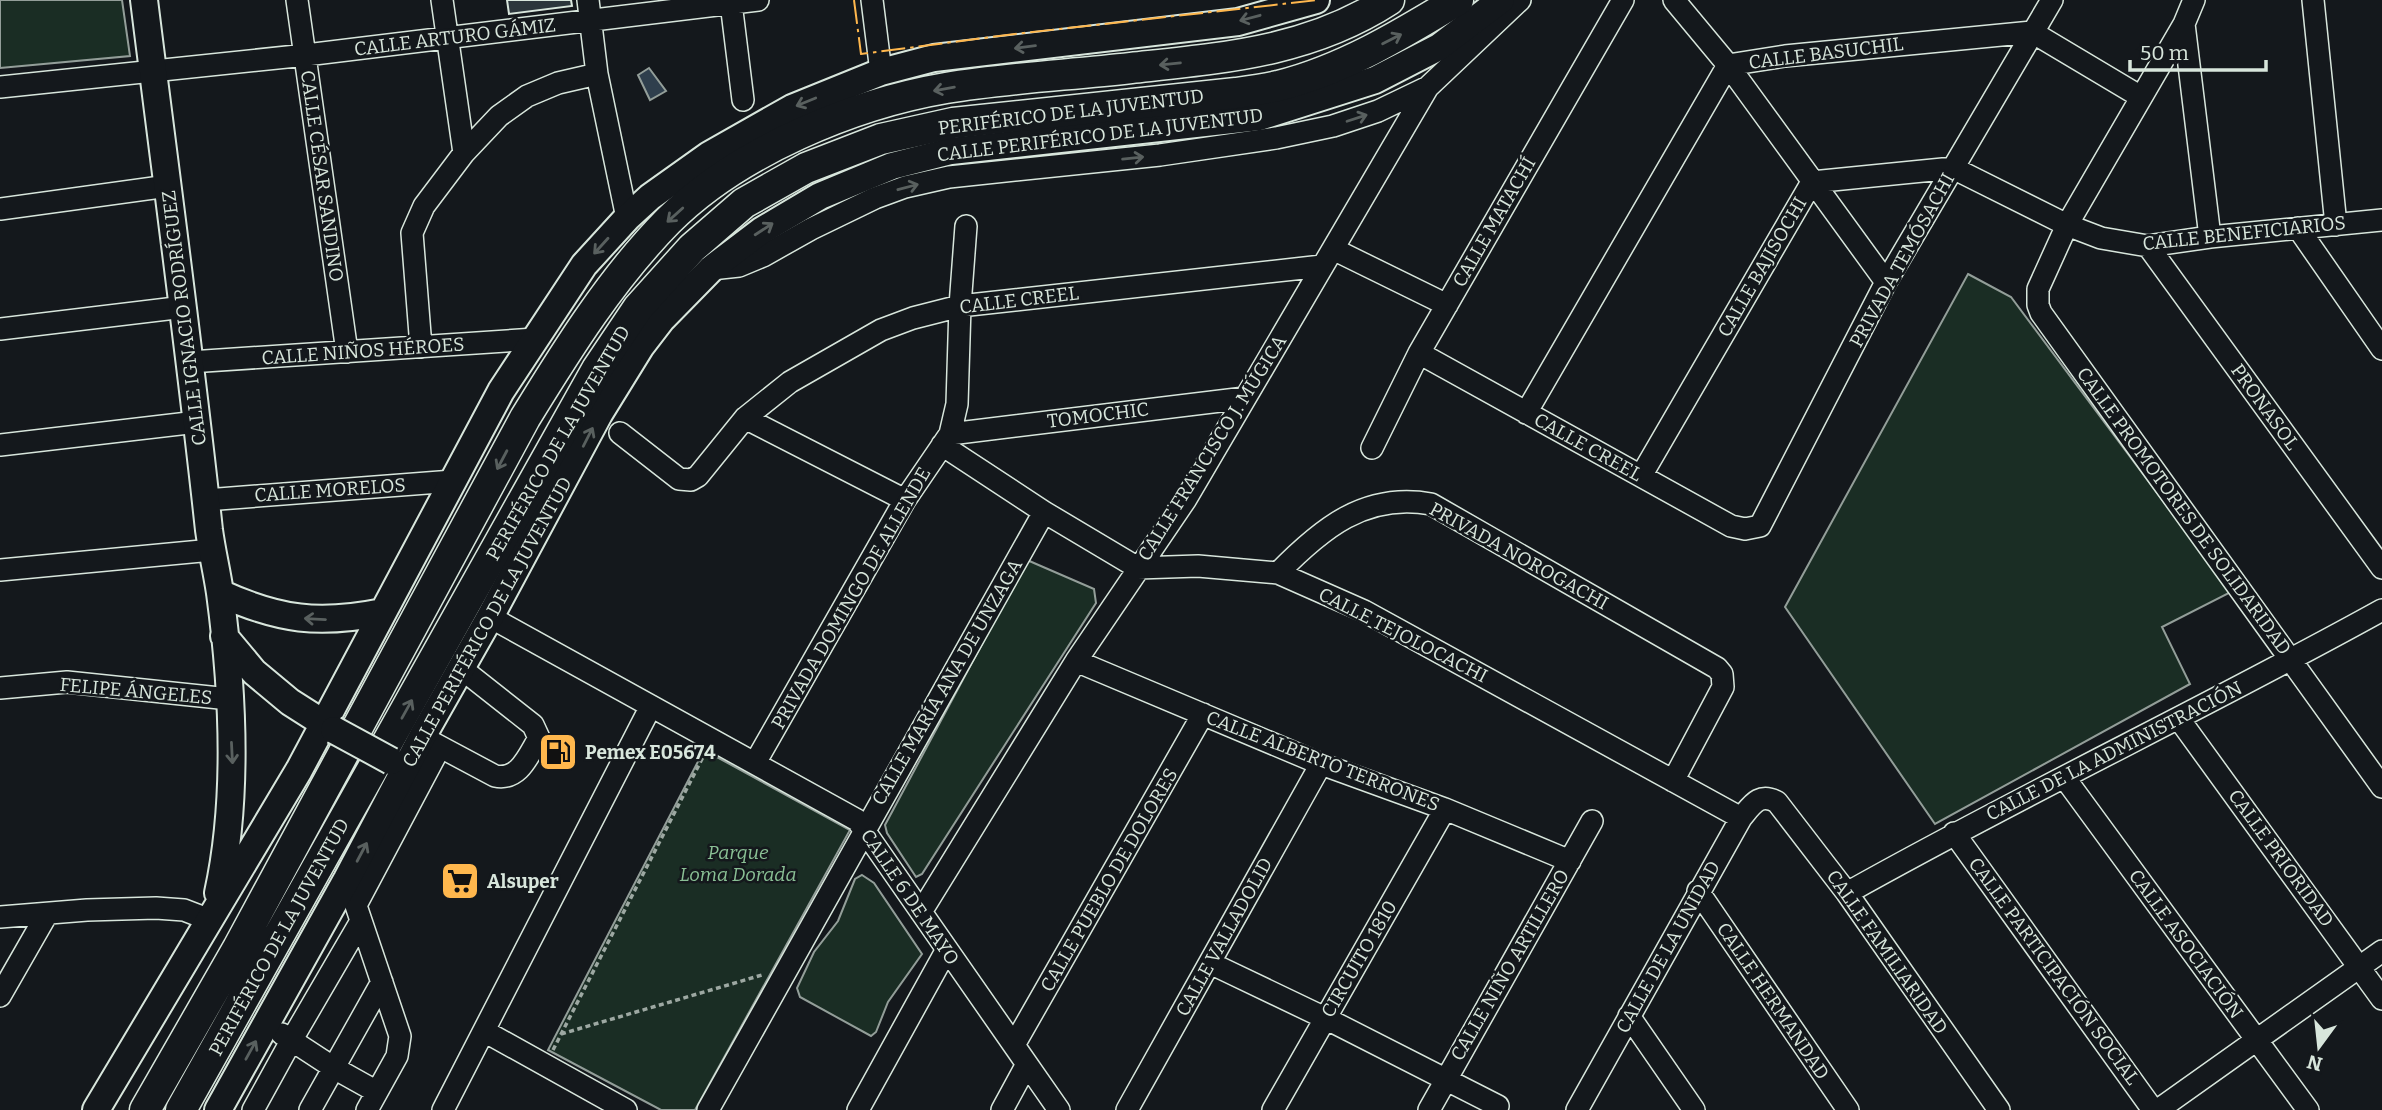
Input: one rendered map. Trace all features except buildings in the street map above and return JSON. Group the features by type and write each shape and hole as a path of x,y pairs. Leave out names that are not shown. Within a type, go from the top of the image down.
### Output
{"highway":[{"name":"PERIFÉRICO DE LA JUVENTUD","path":"145,1110 244,936 525,418 569,346 617,280 669,220 717,180 795,136 874,104 947,88 1238,57 1321,35 1389,0"},
{"name":"PERIFÉRICO DE LA JUVENTUD","path":"181,1110 597,369 638,308 692,248 744,203 806,168 881,139 953,123 1236,93 1280,85 1344,63 1404,33 1458,0"}],"main road":[{"name":"CALLE IGNACIO RODRÍGUEZ","path":"144,0 212,550 220,593 229,699 233,767 231,809 212,916"},
{"path":"96,1110 299,771 329,727 383,612 501,391 584,265 650,197 709,155 792,108 881,72 934,58 1238,22 1316,0"},
{"name":"CALLE PERIFÉRICO DE LA JUVENTUD","path":"218,1110 347,879 398,765 431,742 462,669 599,414 641,346 661,320 711,269 761,231 820,196 871,187 892,166 951,150 1259,117 1375,80 1439,47 1501,0"},
{"path":"220,593 250,607 283,616 316,620 350,619 383,612"},
{"path":"224,636 254,672 290,702 398,765"}],"street":[{"name":"CALLE CÉSAR SANDINO","path":"297,0 347,352"},
{"path":"442,0 464,153"},
{"name":"CALLE ARTURO GÁMIZ","path":"0,87 448,39 590,10 758,0"},
{"path":"872,0 881,72"},
{"name":"CALLE FRANCISCO J. MÚGICA","path":"921,912 1076,661 1186,499 1427,87 1520,0"},
{"name":"CALLE MATACHÍ","path":"1372,448 1419,353 1623,0"},
{"path":"1674,0 1728,65 1886,282"},
{"name":"PRIVADA TEMÓSACHI","path":"1760,526 1886,282 2052,0"},
{"name":"CALLE PROMOTORES DE SOLIDARIDAD","path":"2194,0 2184,24 2067,225 2038,289 2038,305 2041,313 2382,787"},
{"path":"2313,0 2336,225"},
{"path":"731,3 743,100"},
{"path":"590,10 597,74 627,218"},
{"path":"2184,24 2210,237"},
{"path":"2032,32 2141,97"},
{"name":"CALLE BASUCHIL","path":"1526,413 1728,65 1785,56 2032,32"},
{"path":"421,346 412,233 424,206 464,153 499,116 527,96 558,83 597,74"},
{"path":"871,187 905,187 949,177 1160,155 1276,138 1333,126 1378,111 1427,87"},
{"path":"1953,168 2067,225"},
{"name":"CALLE BAJISOCHI","path":"1641,476 1812,182 1953,168"},
{"path":"0,209 168,186"},
{"name":"CALLE BENEFICIARIOS","path":"2067,225 2101,238 2148,246 2382,220"},
{"path":"966,226 957,404 946,440 1044,512 1138,568"},
{"path":"2298,228 2382,349"},
{"name":"PRONASOL","path":"2148,246 2382,568"},
{"path":"1328,258 1447,305"},
{"name":"CALLE CREEL","path":"620,433 678,479 691,480 698,476 745,418 790,382 881,330 913,318 960,306 1328,258"},
{"path":"0,329 184,307"},
{"name":"CALLE NIÑOS HÉROES","path":"190,362 535,339"},
{"name":"CALLE CREEL","path":"1419,353 1731,526 1760,526"},
{"name":"TOMOCHIC","path":"946,440 1245,398"},
{"path":"745,418 905,500"},
{"path":"0,446 197,422"},
{"name":"PRIVADA DOMINGO DE ALLENDE","path":"755,763 905,500 946,440"},
{"name":"CALLE MORELOS","path":"206,499 453,481"},
{"name":"PRIVADA NOROGACHI","path":"1278,573 1307,543 1351,514 1395,502 1431,504 1710,662 1722,674 1723,687 1673,781"},
{"name":"CALLE MARÍA ANA DE UNZAGA","path":"708,1110 1044,512"},
{"path":"0,570 212,550"},
{"name":"CALLE TEJOLOCACHI","path":"1138,568 1198,566 1278,573 1364,611 1741,818"},
{"name":"CALLE DE LA ADMINISTRACIÓN","path":"1847,893 1954,833 2179,719 2382,610"},
{"name":"CALLE 6 DE MAYO","path":"491,617 857,821 1059,1110"},
{"name":"CALLE ALBERTO TERRONES","path":"1076,661 1321,764 1445,809 1570,861"},
{"path":"253,1110 359,913 431,742 501,778 518,772 539,738 533,725 462,669"},
{"name":"FELIPE ÁNGELES","path":"0,688 67,682 229,699"},
{"path":"443,1110 651,706"},
{"name":"CALLE PUEBLO DE DOLORES","path":"1014,1045 1203,715"},
{"name":"CALLE PRIORIDAD","path":"2179,719 2382,999"},
{"name":"CALLE VALLADOLID","path":"1128,1110 1321,764"},
{"name":"CALLE ASOCIACIÓN","path":"2064,777 2308,1110"},
{"name":"CALLE DE LA UNIDAD","path":"1577,1110 1741,818 1757,800 1770,799"},
{"name":"CALLE FAMILIARIDAD","path":"1770,799 1780,806 1847,893 1999,1110"},
{"name":"CIRCUITO 1810","path":"1273,1110 1445,809"},
{"name":"CALLE NIÑO ARTILLERO","path":"1429,1110 1592,821"},
{"name":"CALLE PARTICIPACIÓN SOCIAL","path":"1954,833 2156,1110"},
{"path":"266,1022 334,1068 372,1101 397,1056 400,1036 347,879"},
{"name":"CALLE HERMANDAD","path":"1698,891 1848,1110"},
{"path":"0,918 87,910 156,908 212,916"},
{"path":"0,996 47,914"},
{"path":"858,1110 946,951"},
{"path":"2156,1110 2382,951"},
{"path":"1210,963 1498,1106"},
{"path":"310,1110 382,982"},
{"path":"1629,1016 1694,1110"},
{"path":"484,1031 626,1110"},
{"path":"1002,1110 1027,1064"}],"path":[{"path":"545,1065 704,757 715,764"},
{"path":"561,1034 764,974 758,985"}],"green space":[{"path":"0,0 122,0 130,56 0,68"},
{"path":"1968,274 2011,297 2231,592 2162,627 2190,684 1935,824 1785,607"},
{"path":"1027,560 1094,589 1096,603 922,874 916,877 887,833 885,825"},
{"name":"Parque Loma Dorada","path":"704,750 850,830 695,1110 661,1110 548,1050"},
{"path":"862,875 874,883 922,954 888,1002 876,1032 871,1036 800,997 797,988 814,952 838,921 855,879"}],"water":[{"path":"649,68 666,91 650,100 638,75"}],"power":[{"path":"854,0 861,54 1318,0"}],"place":[{"name":"Pemex E05674","path":"558,752"},
{"name":"Alsuper","path":"460,881"}]}
